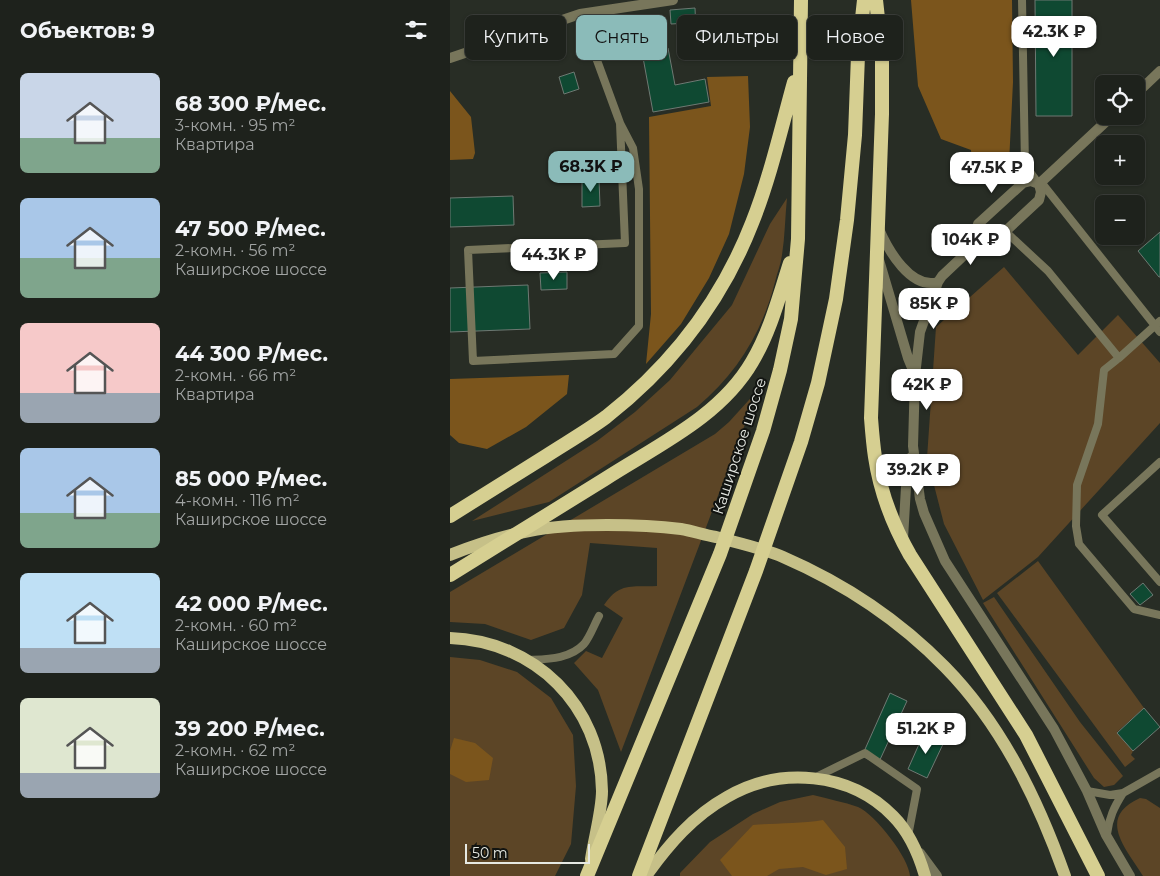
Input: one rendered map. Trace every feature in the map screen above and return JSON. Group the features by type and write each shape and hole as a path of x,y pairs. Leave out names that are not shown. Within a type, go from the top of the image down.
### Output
{"highway":[{"name":"Каширское шоссе","path":"588,874 720,554 762,431 780,370 791,319 798,239 801,0"},
{"path":"640,876 756,571 801,442 818,383 836,300 847,220 855,135 858,55 864,0"},
{"path":"876,0 882,55 882,75 878,252 871,418 875,457 882,487 903,543 931,590 1026,735 1098,876"},
{"path":"450,516 605,417 655,374 696,326 715,298 735,262 752,223 770,172 800,62"},
{"path":"450,575 661,443 716,406 752,363 770,328 798,239"}],"main road":[{"path":"450,554 529,531 579,525 636,525 683,530 729,541 782,557 837,584 875,608 911,636 945,667 977,705 1004,743 1024,779 1049,832 1065,876"},
{"path":"450,638 466,639 498,646 527,660 554,679 576,704 589,728 596,754 602,792 588,874"},
{"path":"646,876 686,827 704,812 729,796 758,783 784,778 816,778 851,787 872,798 894,816 908,836 920,859 925,876"}],"street":[{"path":"450,58 580,14 673,0"},
{"path":"1145,86 1160,72"},
{"path":"1040,183 1102,125"},
{"path":"977,243 975,234 978,224 1023,182 1040,183"},
{"path":"903,543 906,487 913,446 915,376 920,332 938,282 977,243 986,244 995,241 1039,200 1041,192 1040,183"},
{"path":"878,228 885,243 908,272 921,282 931,284 938,282"},
{"path":"878,252 908,358 915,376"},
{"path":"913,446 920,499 924,514 942,554 1045,713 1087,792 1106,835 1130,876"},
{"path":"908,836 937,876"}],"lane":[{"path":"1022,0 1025,165 1158,326 1104,370 1098,424 1077,486 1076,534 1079,544 1134,609 1160,615"},
{"path":"580,14 620,123 633,148 639,189 639,326 614,354 473,361 468,250 625,243 620,123"},
{"path":"1005,231 1048,271 1119,358"},
{"path":"1160,462 1102,514 1160,582"},
{"path":"527,660 550,659 571,653 584,643 599,616"},
{"path":"816,778 865,752 917,789 908,836"},
{"path":"1087,792 1110,795 1123,793 1160,772"},
{"path":"1106,835 1109,819 1123,793"}],"shaded area":[{"path":"911,0 1012,0 1013,82 1009,163 973,181 971,150 941,139 918,86"},
{"path":"748,76 750,127 744,174 729,234 709,278 681,324 646,364 651,314 649,117 711,106 707,77"},
{"path":"450,91 471,117 475,153 473,159 450,160"},
{"path":"787,198 784,241 770,301 746,351 736,366 711,394 697,407 549,502 472,521 597,441 635,412 670,380 732,305 770,224"},
{"path":"1004,267 1078,355 1118,315 1160,363 1160,423 1038,557 983,600 944,524 927,458 936,327"},
{"path":"569,375 567,394 526,427 487,449 459,443 450,435 450,379"},
{"path":"758,390 621,752 598,690 574,663 586,651 602,658 623,618 604,605 615,592 633,586 657,586 657,548 590,543 582,595 564,628 531,640 485,624 450,622 450,592 715,434 729,422"},
{"path":"1038,561 1144,708 1117,732 1133,751 1131,755 1135,759 1125,767 997,593"},
{"path":"994,597 1080,722 1123,776 1114,785 1104,787 1094,778 983,603"},
{"path":"450,657 480,660 517,672 551,698 573,735 576,786 571,844 555,876 450,876"},
{"path":"454,738 475,743 493,758 489,780 466,782 450,774 450,751"},
{"path":"813,795 853,805 865,811 882,827 898,848 910,876 680,876 680,873 710,842 753,814 780,802"},
{"path":"1140,798 1146,799 1160,808 1160,876 1143,876 1129,855 1119,834 1117,824 1120,815 1127,806"},
{"path":"823,820 845,847 847,869 826,875 803,867 779,869 767,876 732,876 720,860 753,825"}],"building":[{"path":"1035,0 1072,0 1072,116 1036,116"},
{"path":"695,8 695,15 677,15 677,24 671,24 670,10"},
{"path":"667,48 675,85 705,79 709,102 653,112 643,60 667,60"},
{"path":"574,72 579,89 564,94 559,77"},
{"path":"599,179 600,206 582,207 582,180"},
{"path":"513,196 514,225 450,227 450,198"},
{"path":"1160,232 1160,277 1138,251"},
{"path":"567,272 567,289 541,290 540,273"},
{"path":"528,285 530,329 450,332 450,288"},
{"path":"1143,583 1153,595 1140,605 1130,594"},
{"path":"890,693 907,701 878,764 862,756"},
{"path":"1144,708 1160,727 1133,751 1117,733"},
{"path":"924,733 944,742 927,778 908,769"}]}
